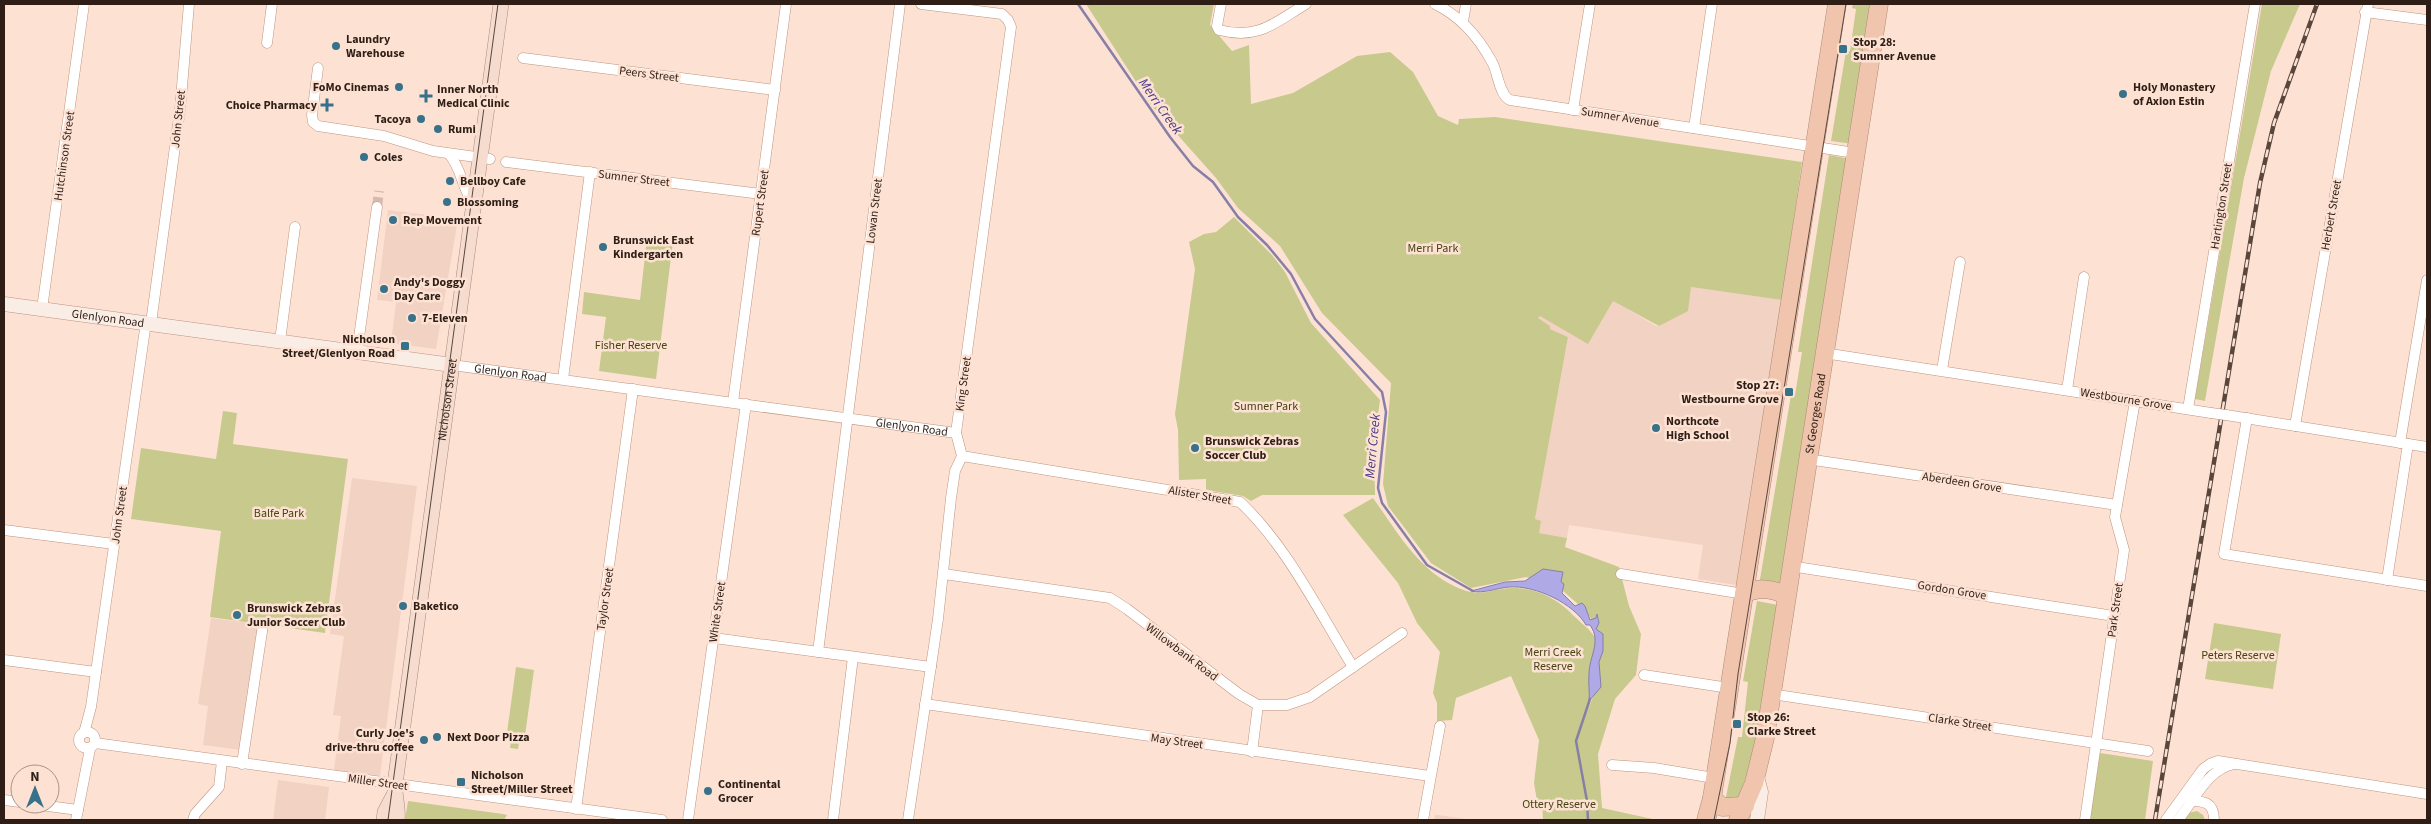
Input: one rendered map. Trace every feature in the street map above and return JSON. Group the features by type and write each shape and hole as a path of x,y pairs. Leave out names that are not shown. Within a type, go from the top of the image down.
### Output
{"highway":[{"path":"1706,820 1712,798 1837,4"},
{"name":"St Georges Road","path":"1742,813 1756,773 1771,694 1879,4"},
{"path":"1744,594 1773,601 1785,597"},
{"path":"1712,798 1722,807 1742,813"},
{"path":"1712,798 1713,808 1718,820"}],"main road":[{"name":"Nicholson Street","path":"397,820 395,790 474,205 485,159 501,4"},
{"name":"Nicholson Street","path":"384,820 385,812 395,790"}],"street":[{"name":"Hutchinson Street","path":"42,309 84,4"},
{"name":"John Street","path":"89,747 79,740 88,733 114,544 180,110 189,4"},
{"path":"267,44 272,4"},
{"name":"Rupert Street","path":"733,402 786,4"},
{"name":"Lowan Street","path":"818,652 900,4"},
{"name":"King Street","path":"920,4 1002,14 1008,20 1011,27 956,433 962,456"},
{"path":"1221,4 1217,26 1219,30 1234,34 1256,32 1274,25 1306,4"},
{"name":"Sumner Avenue","path":"1435,4 1448,10 1463,22 1494,64 1506,99 1855,152"},
{"path":"1463,22 1466,4"},
{"path":"1573,110 1590,4"},
{"path":"1694,128 1712,4"},
{"name":"Hartington Street","path":"2188,409 2255,4"},
{"path":"2367,8 2427,20"},
{"name":"Herbert Street","path":"2295,426 2367,8"},
{"name":"Peers Street","path":"523,58 775,90"},
{"path":"318,68 312,115 313,122 318,126 384,136 420,148 485,159"},
{"path":"449,154 456,162 465,193 474,205"},
{"name":"Sumner Street","path":"506,162 761,194"},
{"path":"564,379 590,172"},
{"path":"357,352 377,207"},
{"path":"280,341 295,228"},
{"path":"1942,370 1960,262"},
{"path":"2067,390 2084,276"},
{"path":"2387,580 2427,280"},
{"name":"Glenlyon Road","path":"4,304 956,433"},
{"name":"Westbourne Grove","path":"1824,353 2427,447"},
{"name":"Taylor Street","path":"576,809 633,389"},
{"name":"Park Street","path":"2085,820 2124,550 2116,522 2117,505 2135,401"},
{"name":"White Street","path":"688,820 746,404"},
{"path":"2247,418 2224,554 2427,586"},
{"path":"908,820 944,574 955,471 962,456"},
{"name":"Alister Street","path":"962,456 1240,502 1256,516 1276,542 1353,667"},
{"name":"Aberdeen Grove","path":"1807,459 2117,505"},
{"path":"4,530 114,544"},
{"name":"Gordon Grove","path":"1790,566 2114,616"},
{"name":"Willowbank Road","path":"944,574 1110,598 1239,694 1258,705"},
{"path":"1621,574 1744,594"},
{"path":"242,764 263,625"},
{"path":"1252,752 1258,705 1287,705 1310,697 1402,633"},
{"path":"714,638 931,667"},
{"path":"832,820 853,657"},
{"path":"4,660 96,672"},
{"path":"1644,675 1729,688"},
{"name":"Clarke Street","path":"1771,694 2148,751"},
{"name":"May Street","path":"925,704 1430,776"},
{"path":"1423,820 1440,726"},
{"path":"60,811 77,815 89,747 95,738 88,733"},
{"name":"Miller Street","path":"89,747 222,761 395,790 576,809 587,815 670,820"},
{"path":"193,820 195,814 219,787 222,761"},
{"path":"2166,820 2188,788 2208,765 2218,762 2427,794"},
{"path":"2178,820 2209,779 2223,767 2234,764"},
{"path":"1612,765 1654,768 1714,778"},
{"path":"2208,765 2209,779"},
{"path":"1756,773 1761,792 1757,820"},
{"path":"2188,788 2193,801"},
{"path":"2177,805 2201,800 2210,806 2213,820"}],"shaded area":[{"path":"388,210 458,219 436,349 391,343 396,302 377,300"},
{"name":"Northcote High School","path":"1565,272 1656,326 1660,326 1691,287 1782,300 1736,585 1698,579 1703,545 1569,525 1567,538 1539,533 1535,519 1568,337 1550,329 1550,326 1538,319"},
{"path":"352,478 417,486 380,776 334,770 341,716 333,715 344,636 330,634"},
{"path":"1543,569 1563,572 1561,582 1564,584 1562,593 1575,606 1582,603 1590,620 1596,618 1597,614 1599,623 1596,629 1603,634 1603,651 1599,662 1601,687 1589,701 1590,667 1595,643 1595,637 1590,625 1586,625 1573,610 1563,603 1531,589 1509,587 1476,592 1471,591 1505,582 1525,581"},
{"path":"211,618 259,624 241,750 203,745 208,706 198,704"},
{"path":"278,780 329,787 325,820 273,820"},
{"path":"1435,815 1438,815 1474,820 1434,820"}],"green space":[{"name":"Merri Park","path":"1086,4 1214,4 1210,25 1232,51 1249,45 1251,104 1293,93 1357,56 1390,52 1413,72 1438,116 1458,125 1459,119 1495,117 1802,162 1782,300 1691,287 1688,311 1659,326 1613,301 1588,344 1540,316 1538,318 1550,326 1550,329 1568,337 1535,519 1541,521 1539,533 1567,538 1565,547 1619,567 1629,606 1641,634 1636,675 1615,699 1598,754 1602,808 1657,820 1543,820 1542,802 1537,801 1534,783 1539,740 1511,676 1456,698 1452,720 1437,721 1437,703 1433,693 1440,652 1417,623 1398,583 1343,515 1373,498 1418,559 1454,586 1479,593 1507,588 1539,592 1558,602 1589,630 1598,646 1599,657 1595,682 1581,727 1598,684 1601,637 1587,612 1555,584 1526,577 1471,588 1431,563 1388,506 1383,484 1391,383 1322,313 1280,246 1238,208 1216,178 1151,105"},
{"path":"1853,4 1875,4 1853,144 1831,141 1846,51 1850,51 1856,9 1852,8"},
{"path":"2262,4 2300,4 2271,71 2244,178 2205,401 2195,399"},
{"path":"1829,155 1850,159 1782,589 1759,585 1791,395 1795,395 1802,352 1798,352"},
{"name":"Sumner Park","path":"1234,217 1272,255 1285,272 1311,323 1380,400 1374,445 1375,495 1262,495 1251,501 1243,496 1206,490 1206,479 1179,480 1178,430 1175,414 1195,269 1189,242 1204,234 1216,232"},
{"name":"Fisher Reserve","path":"647,238 673,241 656,379 599,371 606,317 582,314 584,292 640,300"},
{"name":"Balfe Park","path":"223,411 237,413 233,444 348,459 325,633 210,617 221,531 131,519 141,448 216,459"},
{"path":"1757,601 1778,605 1756,752 1737,800 1725,802 1738,737 1742,737 1748,682 1743,681"},
{"name":"Peters Reserve","path":"2214,623 2281,634 2273,689 2205,679"},
{"path":"516,667 534,670 524,743 519,742 518,749 510,748 511,741 506,740"},
{"path":"2100,753 2153,761 2145,820 2090,820"},
{"path":"408,801 507,815 504,820 405,820"},
{"path":"2197,811 2203,815 2205,820 2183,820 2188,813"}],"waterway":[{"name":"Merri Creek","path":"1078,4 1170,137 1193,166 1213,182 1238,217 1267,245 1291,274 1315,319 1382,392 1386,412 1378,488 1382,503 1427,565 1473,591"},
{"name":"Merri Creek","path":"1588,820 1587,801 1576,741 1590,699"}],"tunnel":[{"path":"377,207 379,191"}],"tram line":[{"path":"388,820 498,4"},
{"path":"1714,820 1730,743 1738,674 1846,4"}],"railway":[{"path":"2155,820 2260,183 2274,123 2317,4"}],"place":[{"name":"Laundry Warehouse","path":"336,46"},
{"name":"Stop 28: Sumner Avenue","path":"1843,49"},
{"name":"FoMo Cinemas","path":"399,87"},
{"name":"Holy Monastery of Axion Estin","path":"2123,94"},
{"name":"Inner North Medical Clinic","path":"426,96"},
{"name":"Choice Pharmacy","path":"327,105"},
{"name":"Tacoya","path":"421,119"},
{"name":"Rumi","path":"438,129"},
{"name":"Coles","path":"364,157"},
{"name":"Bellboy Cafe","path":"450,181"},
{"name":"Blossoming","path":"447,202"},
{"name":"Rep Movement","path":"393,220"},
{"name":"Brunswick East Kindergarten","path":"603,247"},
{"name":"Andy's Doggy Day Care","path":"384,289"},
{"name":"7-Eleven","path":"412,318"},
{"name":"Nicholson Street/Glenlyon Road","path":"405,346"},
{"name":"Stop 27: Westbourne Grove","path":"1789,392"},
{"name":"Northcote High School","path":"1656,428"},
{"name":"Brunswick Zebras Soccer Club","path":"1195,448"},
{"name":"Baketico","path":"403,606"},
{"name":"Brunswick Zebras Junior Soccer Club","path":"237,615"},
{"name":"Stop 26: Clarke Street","path":"1737,724"},
{"name":"Next Door Pizza","path":"437,737"},
{"name":"Curly Joe's drive-thru coffee","path":"424,740"},
{"name":"Nicholson Street/Miller Street","path":"461,782"},
{"name":"Continental Grocer","path":"708,791"}],"park label":[{"name":"Merri Creek Reserve","path":"1553,659"},
{"name":"Ottery Reserve","path":"1559,804"}]}
